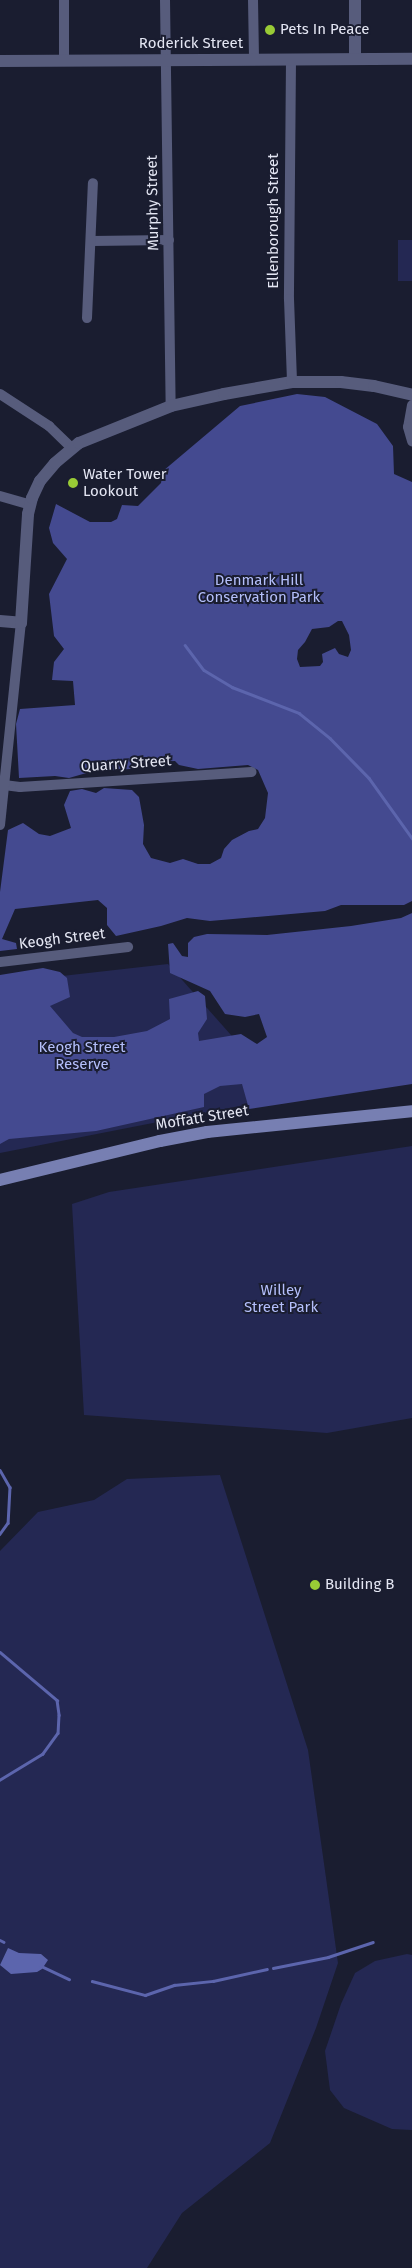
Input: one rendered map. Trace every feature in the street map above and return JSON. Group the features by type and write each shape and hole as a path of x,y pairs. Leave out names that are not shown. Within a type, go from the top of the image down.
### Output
{"main road":[{"name":"Moffatt Street","path":"0,1180 152,1143 207,1132 412,1111"}],"street":[{"path":"64,0 64,61"},
{"name":"Murphy Street","path":"166,0 171,406"},
{"path":"253,0 254,60"},
{"path":"355,0 355,59"},
{"name":"Roderick Street","path":"0,61 412,59"},
{"name":"Ellenborough Street","path":"292,60 289,300 292,382"},
{"path":"87,318 88,278 92,241 93,183"},
{"path":"92,241 169,240"},
{"path":"0,825 31,505 40,481 55,463 72,448 88,438 171,406 224,394 292,382 341,382 374,386 412,394"},
{"path":"0,394 49,426 72,448"},
{"path":"412,405 408,428 412,441"},
{"path":"0,496 31,505"},
{"path":"0,620 21,623"},
{"name":"Quarry Street","path":"4,785 20,787 252,772"},
{"name":"Keogh Street","path":"0,962 128,947"}],"green space":[{"path":"398,240 412,240 412,281 398,281"},
{"name":"Denmark Hill Conservation Park","path":"297,394 325,397 377,424 393,446 394,474 412,482 412,901 404,905 341,905 325,911 210,921 187,918 116,936 107,925 107,908 98,900 15,909 2,939 16,943 17,949 0,951 0,892 8,830 23,823 39,834 50,836 71,828 64,805 70,791 82,789 96,793 104,788 132,790 139,797 144,825 143,844 151,858 170,863 183,859 198,864 210,864 221,858 224,849 232,840 249,831 258,829 265,818 268,793 258,770 248,765 198,769 179,765 175,761 154,762 130,769 90,772 69,778 55,776 19,778 16,724 20,709 75,705 73,681 52,680 54,662 64,649 54,636 49,594 67,559 53,543 49,528 56,504 90,522 111,522 117,519 122,505 138,506 161,483 163,471 240,406","holes":["338,621 342,621 349,635 351,650 348,657 339,654 335,648 322,654 323,662 320,666 300,667 297,659 298,650 312,629 329,627"]},
{"path":"412,913 412,1084 249,1109 242,1084 220,1086 204,1094 204,1107 96,1131 9,1139 0,1144 0,975 43,968 60,972 67,978 70,997 50,1006 73,1033 82,1037 114,1037 147,1031 170,1019 169,999 198,991 205,996 207,1019 198,1033 199,1041 241,1034 257,1044 267,1037 259,1014 245,1017 225,1014 210,991 170,973 168,944 173,943 182,956 188,957 188,943 194,937 207,934 267,935 351,926 401,918"},
{"name":"Keogh Street Reserve","path":"168,964 286,1097 0,1153 0,983"},
{"name":"Willey Street Park","path":"412,1146 412,1418 327,1433 84,1415 72,1204 109,1192"},
{"path":"220,1475 308,1750 338,1963 316,2028 270,2143 182,2213 147,2268 0,2268 0,1551 38,1512 94,1500 127,1479"},
{"path":"407,1954 412,1955 412,2130 392,2129 344,2108 330,2090 325,2051 341,2004 355,1973 375,1961"}],"shaded area":[{"path":"8,1948 19,1953 41,1954 48,1960 42,1969 37,1972 11,1974 0,1965"}],"waterway":[{"path":"185,645 204,670 232,687 299,713 330,738 369,778 412,838"},
{"path":"0,1470 10,1487 8,1523 0,1534"},
{"path":"0,1652 57,1700 59,1715 58,1733 43,1754 0,1780"},
{"path":"0,1940 4,1942"},
{"path":"273,1968 328,1957 373,1942"},
{"path":"41,1966 69,1979"},
{"path":"92,1981 145,1995 174,1985 213,1981 267,1969"}],"place":[{"name":"Pets In Peace","path":"270,30"},
{"name":"Water Tower Lookout","path":"73,483"},
{"name":"Building B","path":"315,1585"}]}
